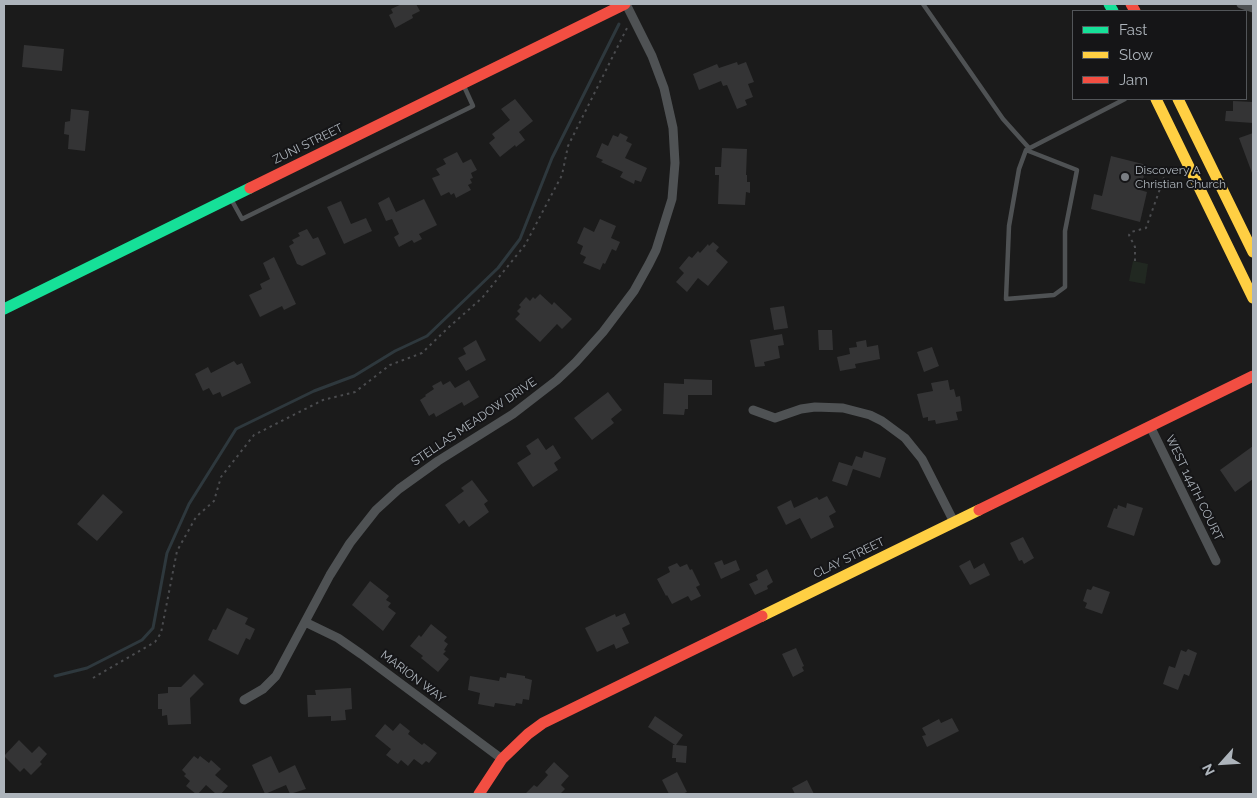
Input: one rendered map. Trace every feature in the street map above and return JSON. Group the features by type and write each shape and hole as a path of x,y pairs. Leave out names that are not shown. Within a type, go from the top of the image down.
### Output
{"street":[{"name":"STELLAS MEADOW DRIVE","path":"244,700 263,689 276,676 330,575 350,543 376,510 399,489 438,461 513,414 557,380 586,351 612,320 634,291 649,264 672,199 675,149 673,128 664,88 652,56 626,4"},
{"name":"ZUNI STREET","path":"4,309 626,4"},
{"path":"1156,100 1253,298"},
{"path":"1178,100 1253,252"},
{"name":"CLAY STREET","path":"479,794 502,759 528,734 543,723 1253,376"},
{"path":"753,410 775,418 801,409 815,407 843,408 870,415 882,421 904,438 922,459 954,522"},
{"name":"WEST 144TH COURT","path":"1150,426 1216,561"},
{"name":"MARION WAY","path":"305,622 338,638 502,759"}],"lane":[{"path":"923,4 1003,119 1027,149 1077,170 1065,231 1064,287 1054,295 1006,299 1009,226 1019,169 1027,149 1123,100"},
{"path":"230,198 242,220 473,106 462,84"}],"path":[{"path":"93,678 155,642 161,633 177,551 196,517 214,501 220,477 254,434 323,400 355,392 390,365 422,353 482,298 525,245 562,175 568,146 627,27 636,23"},
{"path":"1135,261 1135,247 1129,235 1131,232 1146,228 1166,172 1173,166"}],"shaded area":[{"path":"1133,261 1148,264 1145,284 1129,281"}],"building":[{"path":"402,4 416,4 420,11 412,15 413,18 395,28 389,15 393,13 391,9"},
{"path":"24,45 64,49 62,71 22,67"},
{"path":"737,62 738,65 746,62 754,82 748,84 753,97 745,100 747,105 737,109 727,85 723,86 721,81 699,90 693,74 717,64 719,68"},
{"path":"515,99 533,121 519,132 525,140 500,157 489,143 495,138 492,134 510,120 501,109"},
{"path":"1233,101 1253,102 1253,123 1225,121 1226,111 1233,111"},
{"path":"71,109 89,111 85,151 68,149 69,135 64,134 65,122 70,121"},
{"path":"620,133 628,137 626,141 632,144 625,158 647,168 641,182 635,180 634,184 620,177 623,172 601,162 603,160 596,157 602,143 608,146 613,135 618,137"},
{"path":"1253,133 1253,172 1252,173 1239,138"},
{"path":"722,148 747,149 746,175 747,182 750,182 750,193 746,192 745,205 718,204 719,175 715,175 715,167 721,167"},
{"path":"457,152 463,163 471,159 477,170 471,173 473,178 470,179 472,183 468,185 471,190 456,198 454,193 451,195 449,192 441,196 432,178 440,175 436,169 446,164 443,159"},
{"name":"Discovery A Christian Church","path":"1111,156 1147,165 1140,190 1147,192 1140,222 1091,209 1094,194 1102,196"},
{"path":"389,197 396,212 424,199 437,225 419,234 422,239 414,243 412,240 399,247 394,237 399,234 392,219 386,221 378,203"},
{"path":"341,201 351,224 366,218 372,231 344,244 327,207"},
{"path":"600,219 616,226 611,238 620,242 616,251 612,249 600,270 583,263 586,257 580,254 583,246 577,243 584,227 594,232"},
{"path":"307,229 313,239 318,237 326,254 302,266 297,264 289,246 294,243 292,240 300,236 298,233"},
{"path":"713,242 719,247 716,251 728,262 708,286 698,278 687,292 676,282 684,273 679,268 689,256 692,258 698,251 700,253 708,244 709,246"},
{"path":"274,257 296,304 284,310 282,306 260,317 249,295 262,289 260,284 270,279 263,263"},
{"path":"540,294 552,305 554,302 572,319 562,329 557,324 540,342 515,319 520,314 517,311 521,307 519,305 526,297 530,301 533,297 535,299"},
{"path":"784,306 788,328 774,330 770,308"},
{"path":"818,330 832,330 833,350 819,350"},
{"path":"782,334 784,345 778,346 780,358 764,362 765,366 755,367 750,340"},
{"path":"476,340 486,360 466,371 458,358 466,354 463,348"},
{"path":"866,340 867,347 878,345 880,359 855,364 856,368 840,371 837,357 850,354 849,348 857,347 856,342"},
{"path":"932,347 939,366 924,372 917,352"},
{"path":"234,361 237,365 242,363 251,383 222,397 220,392 213,395 209,388 203,391 195,374 208,367 211,373"},
{"path":"684,379 712,380 712,395 688,395 688,409 685,409 684,415 663,414 664,383 684,384"},
{"path":"469,380 479,397 464,406 462,402 436,417 434,413 429,416 420,400 434,389 432,386 441,381 443,385 450,381 455,388"},
{"path":"948,380 950,390 954,389 956,397 960,396 962,411 956,412 958,420 936,424 935,420 928,421 928,417 923,418 917,394 933,391 931,383"},
{"path":"608,392 622,410 611,419 614,423 592,440 574,418"},
{"path":"538,438 546,450 553,445 561,458 554,463 558,470 533,487 517,463 531,454 526,446"},
{"path":"1253,446 1253,479 1235,492 1220,470"},
{"path":"864,451 886,458 880,478 853,469 847,486 832,481 839,462 852,466 856,456 862,458"},
{"path":"472,480 488,501 484,504 489,512 469,527 464,520 459,524 445,505 464,491 461,488"},
{"path":"103,494 123,512 97,541 77,524"},
{"path":"827,496 836,512 829,516 834,527 811,539 800,518 786,525 777,507 791,500 794,508 817,497 819,500"},
{"path":"1127,503 1143,508 1134,536 1107,527 1114,508 1117,509 1118,505 1126,508"},
{"path":"1023,537 1034,558 1024,564 1022,560 1019,561 1010,543"},
{"path":"722,560 724,565 736,560 740,570 721,579 714,563"},
{"path":"970,560 974,569 984,563 990,575 970,585 959,566"},
{"path":"677,563 680,567 687,564 690,570 692,569 700,585 696,587 701,596 691,601 688,596 672,604 657,579 670,572 668,567"},
{"path":"767,569 773,582 767,586 768,589 755,595 749,584 758,580 756,575"},
{"path":"370,581 389,596 386,600 391,603 388,607 396,613 383,631 352,605"},
{"path":"1093,586 1110,592 1102,614 1085,608 1087,603 1083,601 1087,589 1091,590"},
{"path":"227,608 248,618 245,624 255,629 250,640 246,638 238,655 208,640 213,629 216,630"},
{"path":"625,613 630,624 622,628 629,643 616,649 614,644 597,652 585,628 615,614 616,617"},
{"path":"431,624 447,637 444,641 448,644 443,654 449,659 438,672 421,658 423,656 410,646 419,635 421,637"},
{"path":"796,648 804,666 802,667 804,671 793,677 782,654"},
{"path":"1188,649 1197,653 1189,676 1184,674 1178,690 1163,684 1169,666 1175,668 1181,650 1186,652"},
{"path":"507,673 525,676 525,678 532,680 529,700 523,699 522,704 516,703 515,706 495,703 494,707 478,704 480,693 468,690 470,676 499,681 500,677 506,678"},
{"path":"194,674 204,684 190,698 191,724 168,725 167,715 162,716 162,709 158,709 158,694 168,693 168,687 181,687"},
{"path":"351,688 352,709 345,710 346,720 331,721 331,716 308,717 307,695 316,695 315,690"},
{"path":"655,716 683,735 676,745 687,746 686,763 676,762 676,758 672,758 673,745 675,745 648,727"},
{"path":"952,718 959,731 927,747 922,736 926,735 922,728 939,719 941,723"},
{"path":"400,723 410,731 408,734 422,745 424,743 437,753 429,763 426,761 422,765 414,759 408,766 401,760 398,764 386,755 391,749 375,736 385,724 393,731"},
{"path":"19,740 32,753 39,746 47,754 40,762 42,764 31,775 24,768 20,772 4,756"},
{"path":"194,756 198,759 200,756 209,763 211,760 221,769 215,775 228,786 221,794 216,794 206,785 196,794 186,786 190,781 184,776 186,774 182,770"},
{"path":"271,756 279,773 295,765 306,789 290,794 286,785 265,794 252,765"},
{"path":"554,762 569,776 561,785 565,789 560,794 525,794 534,785 537,787 548,775 545,772"},
{"path":"677,772 687,792 669,794 662,780"},
{"path":"807,780 814,794 795,794 792,788"}],"waterway":[{"path":"55,676 87,668 142,640 153,628 167,553 189,504 236,429 314,391 354,376 395,351 427,336 498,268 520,239 552,158 619,24"}],"traffic: fast":[{"path":"1109,4 1112,10"},
{"path":"4,309 250,188"}],"traffic: slow":[{"path":"1156,100 1253,298"},
{"path":"1178,100 1253,252"},
{"path":"762,616 979,510"}],"traffic: jam":[{"path":"250,188 625,4"},
{"path":"1131,4 1134,10"},
{"path":"979,510 1253,376"},
{"path":"479,794 502,759 528,734 543,723 762,616"}],"place":[{"name":"Discovery A Christian Church","path":"1125,177"}]}
